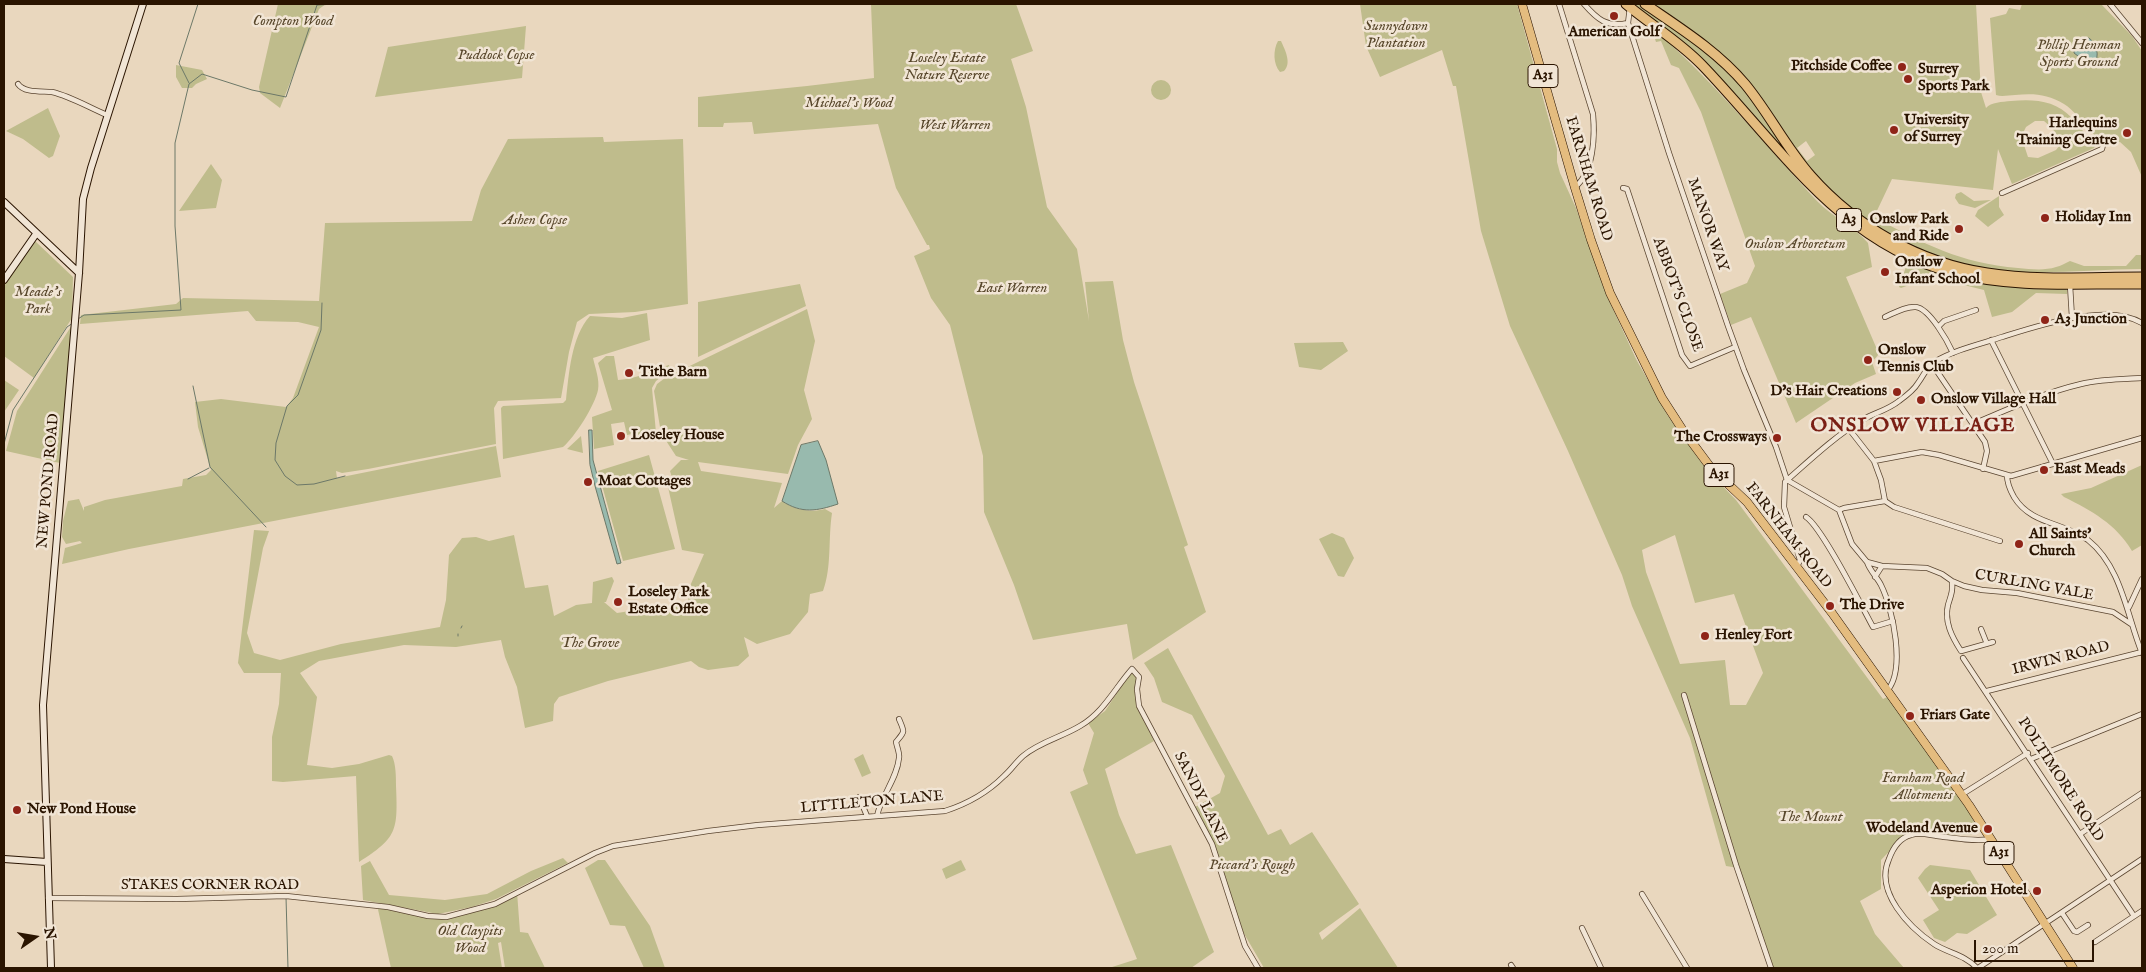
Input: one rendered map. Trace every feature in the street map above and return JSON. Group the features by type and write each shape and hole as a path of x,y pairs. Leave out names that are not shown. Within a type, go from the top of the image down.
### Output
{"highway":[{"name":"A3","path":"1645,4 1688,33 1723,61 1754,96 1811,176 1850,212 1896,243 1938,262 1988,274 2029,277 2142,277"},
{"name":"A3","path":"1628,5 1688,51 1822,197 1878,240 1918,261 1961,275 2007,282 2142,284"}],"main road":[{"name":"NEW POND ROAD","path":"51,968 43,704 79,273 83,199 107,115 143,4"},
{"name":"FARNHAM ROAD","path":"1522,4 1574,188 1610,292 1662,398 1711,468 1747,502 1797,567 1887,691 1985,830 2072,968"},
{"path":"4,202 79,273"},
{"path":"5,278 36,234"},
{"path":"4,859 47,862"}],"street":[{"path":"1559,4 1593,114 1594,126 1593,142 1586,171 1579,184 1574,188"},
{"path":"1584,4 1602,22 1612,25 1628,22"},
{"path":"2110,4 2142,43"},
{"name":"MANOR WAY","path":"1628,5 1628,22 1669,153 1735,347 1776,447 1787,480"},
{"path":"18,84 20,87 30,90 53,93 107,115"},
{"path":"2002,193 2102,149 2103,145"},
{"name":"ABBOT'S CLOSE","path":"1623,188 1626,189 1682,355 1690,366 1735,347"},
{"path":"2070,283 2072,318"},
{"path":"1885,317 1905,309 1916,307 1922,310 1938,328 1953,353"},
{"path":"1938,328 1946,320 1976,310"},
{"path":"1797,567 1800,560 1784,507 1784,489 1787,480 1849,429 1898,402 1918,384 1923,373 1932,364 1953,353 2051,322 2072,318 2113,316 2129,318 2142,323"},
{"path":"1991,340 2053,464"},
{"path":"1932,364 1986,446 1983,469"},
{"path":"1973,424 2022,402 2081,384 2101,380 2142,378"},
{"path":"1849,429 1874,461 1881,480 1885,501"},
{"path":"1874,461 1922,452 2008,475 2142,438"},
{"path":"2008,475 2008,483 2012,494 2026,512 2073,531 2097,548 2108,565 2129,607 2131,624 2142,652"},
{"path":"1787,480 1839,510 1847,534 1857,553 1867,562 1883,590 1894,621 1897,648 1894,674 1890,688 1887,691"},
{"path":"1839,510 1885,501 1894,507 2000,541"},
{"path":"1806,517 1811,520 1823,538 1873,627 1894,621"},
{"name":"CURLING VALE","path":"1867,562 1882,566 1927,568 1964,586 1982,590 2017,593 2116,614 2131,624"},
{"path":"1875,577 1882,566"},
{"path":"2116,614 2129,607 2142,580"},
{"path":"1952,581 1953,593 1947,616 1950,632 1961,651 1993,642"},
{"path":"1953,593 1964,586"},
{"path":"1981,629 1987,644"},
{"name":"IRWIN ROAD","path":"1986,691 2142,652"},
{"name":"POLTIMORE ROAD","path":"1963,658 2028,753 2134,916"},
{"name":"LITTLETON LANE","path":"595,853 613,846 708,831 945,810 961,806 980,795 1004,777 1023,756 1082,725 1106,705 1132,669"},
{"name":"SANDY LANE","path":"1132,669 1139,677 1137,689 1139,706 1212,844 1245,946 1258,968"},
{"path":"1684,695 1736,865 1771,968"},
{"path":"2031,759 2142,714"},
{"path":"877,816 879,804 892,780 900,758 896,742 904,734 904,730 899,719"},
{"path":"1961,795 2028,753"},
{"path":"2080,834 2142,793"},
{"path":"859,797 868,816"},
{"path":"1974,839 1985,830"},
{"path":"1990,839 1980,841 1930,834 1910,835 1900,840 1887,864 1886,879 1891,897 1900,913 1915,930 1936,945 1962,956 1977,968 2142,859"},
{"name":"STAKES CORNER ROAD","path":"48,898 286,896 388,907 438,918 495,904 595,853"},
{"path":"1642,894 1687,968"},
{"path":"2095,942 2142,911"},
{"path":"2062,913 2074,931 2077,932 2088,925"},
{"path":"1582,928 1601,968"}],"green space":[{"name":"Compton Wood","path":"278,4 326,4 319,9 280,108 260,93 259,87"},
{"name":"Loseley Estate Nature Reserve","path":"871,4 1016,4 1033,51 1011,59 1026,107 1047,207 1077,249 1089,321 1085,282 1113,281 1123,340 1134,382 1188,545 1184,547 1206,612 1133,660 1127,624 1033,640 1014,585 984,512 983,456 950,325 931,298 914,256 930,249 929,245 927,245 896,188 878,124 754,134 752,122 724,123 723,127 698,127 698,97 874,78"},
{"name":"The Mount","path":"1360,4 1517,4 1557,149 1557,162 1560,173 1576,208 1606,294 1636,359 1668,416 1706,469 1736,500 1883,699 1889,696 1967,807 1976,826 1971,835 1918,834 1900,840 1881,860 1881,889 1860,901 1875,934 1904,968 1773,968 1739,868 1726,866 1690,738 1632,606 1622,575 1568,451 1510,326 1481,231 1456,86 1453,86 1442,50 1380,77 1366,46","holes":["1675,535 1695,603 1734,594 1763,673 1746,705 1730,705 1725,660 1680,664 1646,572 1642,550"]},
{"path":"1633,4 1639,4 1653,13 1721,64 1744,88 1808,179 1725,85"},
{"name":"Surrey Sports Park","path":"1654,4 1976,4 1981,92 1986,108 1997,103 2020,100 2051,104 2059,107 2072,118 2096,144 2094,148 2012,184 1998,149 1993,190 1892,179 1874,217 1926,244 1978,262 2027,269 2058,267 2070,261 2084,266 2126,266 2136,255 2142,255 2142,269 2041,272 2000,271 1956,263 1908,245 1864,219 1825,185 1800,155 1740,72 1709,44","holes":["2035,121 2044,121 2050,126 2057,134 2060,145 2056,150 2038,158 2028,157 2022,139 2026,127","1806,141 1815,155 1807,161 1797,148"]},
{"name":"Phllip Henman Sports Ground","path":"2022,4 2101,4 2132,36 2142,51 2142,177 2131,152 2120,142 2102,140 2095,135 2064,104 2040,95 1996,95 1990,18 2006,14 2009,8 2020,10"},
{"name":"Puddock Copse","path":"526,26 522,78 375,97 388,47"},
{"name":"Onslow Arboretum","path":"1659,34 1721,94 1817,201 1868,243 1872,267 1846,277 1879,354 1872,362 1876,374 1855,383 1796,423 1751,317 1731,325 1720,294 1747,283 1755,266 1701,112 1679,68 1671,65 1661,41 1656,42 1655,39"},
{"path":"1278,41 1281,41 1288,60 1284,71 1280,72 1274,57"},
{"path":"176,65 202,70 207,79 192,88 182,88 176,77"},
{"path":"1161,80 1168,83 1171,90 1168,97 1161,100 1154,97 1151,90 1154,83"},
{"path":"48,108 60,136 53,156 49,158 23,139 6,131"},
{"name":"Ashen Copse","path":"603,137 604,142 683,139 688,304 635,312 589,314 577,322 569,352 561,398 498,401 494,408 496,444 368,469 342,473 336,471 337,478 496,446 501,477 129,549 62,564 65,548 82,543 80,541 66,544 62,537 63,521 68,501 79,499 84,511 84,507 105,500 182,486 183,479 206,475 211,470 198,427 195,402 221,399 286,407 293,398 319,327 298,322 256,321 248,311 80,324 81,315 176,304 183,298 319,301 325,223 472,221 481,190 508,139"},
{"path":"211,164 222,180 216,208 179,211"},
{"path":"1961,192 1974,201 1991,200 1975,208 1959,204 1955,198 1956,194"},
{"path":"1999,196 1999,207 2004,215 1988,227 1975,216 1978,210"},
{"name":"Meade's Park","path":"35,241 73,277 72,318 34,378 4,356 4,286"},
{"path":"1910,260 2062,286 2067,290 2067,294 2036,293 2012,312 1992,317 1984,290 1931,277 1901,288 1899,287"},
{"path":"800,284 806,306 698,357 698,302"},
{"name":"The Grove","path":"807,309 815,341 804,390 812,419 798,445 788,474 698,462 701,471 782,483 774,508 782,501 792,507 803,510 825,509 832,513 828,572 823,591 810,594 808,612 790,634 757,644 744,637 749,656 738,666 708,670 699,667 691,661 608,681 559,697 554,704 553,721 525,728 517,687 505,657 501,640 456,647 404,645 319,661 300,673 317,697 307,765 332,768 359,764 389,755 392,756 396,771 397,801 395,823 392,832 381,846 359,862 356,776 283,782 272,781 272,737 279,704 281,673 244,673 238,663 254,530 269,531 263,548 247,633 254,653 280,660 341,644 440,627 446,600 449,555 462,538 476,537 489,541 514,535 525,588 548,585 554,616 576,605 592,603 593,582 612,577 614,581 606,602 604,602 617,613 688,602 690,586 704,554 682,550 668,487 674,484 670,471 681,460 689,460 676,456 661,433 654,391 657,384 665,378"},
{"path":"647,313 650,340 593,358 598,390 584,420 568,442 563,447 503,459 501,408 503,406 563,403 566,400 575,345 579,334 590,316 622,318"},
{"path":"72,325 60,463 6,451 17,411"},
{"path":"1343,342 1348,351 1321,370 1299,367 1294,343"},
{"path":"606,356 614,356 618,380 638,376 669,365 670,370 656,381 652,388 656,433 638,437 637,433 627,435 624,422 611,424 614,445 594,449 592,417 612,410 598,363"},
{"path":"4,380 19,390 4,412"},
{"path":"581,436 583,453 567,449"},
{"path":"649,455 675,549 623,561 598,471"},
{"path":"2142,465 2142,545 2132,551 2119,533 2111,526 2094,513 2061,494 2091,488"},
{"path":"1332,533 1344,538 1354,558 1344,577 1338,576 1319,539"},
{"name":"Piccard's Rough","path":"1168,648 1268,835 1281,829 1290,845 1312,832 1359,904 1319,933 1322,940 1360,908 1398,968 1264,968 1239,925 1216,850 1195,807 1220,793 1225,776 1192,715 1162,702 1154,678 1144,663"},
{"path":"1131,672 1136,676 1136,703 1154,741 1105,769 1119,815 1136,854 1171,845 1214,952 1191,968 1109,968 1137,959 1070,792 1088,784 1083,770 1094,733 1088,723 1105,711"},
{"path":"863,754 871,773 862,777 854,759"},
{"path":"563,858 568,863 496,899 472,907 438,914 363,900 361,866 370,861 389,895 445,900 487,894 531,871"},
{"path":"598,860 605,860 650,926 665,968 644,968 625,926 610,925 585,868"},
{"path":"961,860 966,870 946,879 942,869"},
{"path":"1930,865 1970,870 1997,915 1967,934 1957,933 1945,942 1934,938 1923,920 1939,910 1918,878"},
{"name":"Old Claypits Wood","path":"517,892 520,932 528,933 545,968 505,968 501,942 498,943 502,968 391,968 377,905 438,918 495,904"}],"water":[{"path":"2081,38 2089,38 2096,47 2097,57 2094,64 2086,62 2074,53 2075,44"},
{"path":"589,430 592,430 593,460 621,563 617,564 590,465"},
{"path":"818,441 826,460 838,504 816,510 803,510 782,501 801,445"}],"waterway":[{"path":"189,83 179,63 198,4"},
{"path":"78,319 84,315 181,310 175,226 175,143 189,84 202,74 252,90 286,97 317,5 336,4"},
{"path":"322,303 321,330 298,395 287,406 276,443 275,460 285,476 297,485 314,484 345,476"},
{"path":"4,444 13,410 67,327 73,323"},
{"path":"193,386 210,467 266,527"},
{"path":"188,479 209,468"},
{"path":"286,897 288,968"}],"place":[{"name":"American Golf","path":"1614,16"},
{"name":"Pitchside Coffee","path":"1902,67"},
{"name":"Surrey Sports Park","path":"1908,79"},
{"name":"University of Surrey","path":"1894,130"},
{"name":"Harlequins Training Centre","path":"2127,133"},
{"name":"Holiday Inn","path":"2045,218"},
{"name":"Onslow Park and Ride","path":"1959,229"},
{"name":"Onslow Infant School","path":"1885,272"},
{"name":"A3 Junction","path":"2045,320"},
{"name":"Onslow Tennis Club","path":"1868,360"},
{"name":"Tithe Barn","path":"629,373"},
{"name":"D's Hair Creations","path":"1897,392"},
{"name":"Onslow Village Hall","path":"1921,400"},
{"name":"Loseley House","path":"621,436"},
{"name":"The Crossways","path":"1777,438"},
{"name":"East Meads","path":"2044,470"},
{"name":"Moat Cottages","path":"588,482"},
{"name":"All Saints' Church","path":"2019,544"},
{"name":"Loseley Park Estate Office","path":"618,602"},
{"name":"The Drive","path":"1830,606"},
{"name":"Henley Fort","path":"1705,636"},
{"name":"Friars Gate","path":"1910,716"},
{"name":"New Pond House","path":"17,810"},
{"name":"Wodeland Avenue","path":"1988,829"},
{"name":"Asperion Hotel","path":"2037,891"}],"district":[{"name":"ONSLOW VILLAGE","path":"1913,427"}],"park label":[{"name":"Sunnydown Plantation","path":"1396,36"},
{"name":"Michael's Wood","path":"849,104"},
{"name":"West Warren","path":"955,126"},
{"name":"East Warren","path":"1012,289"},
{"name":"Farnham Road Allotments","path":"1923,788"}]}
